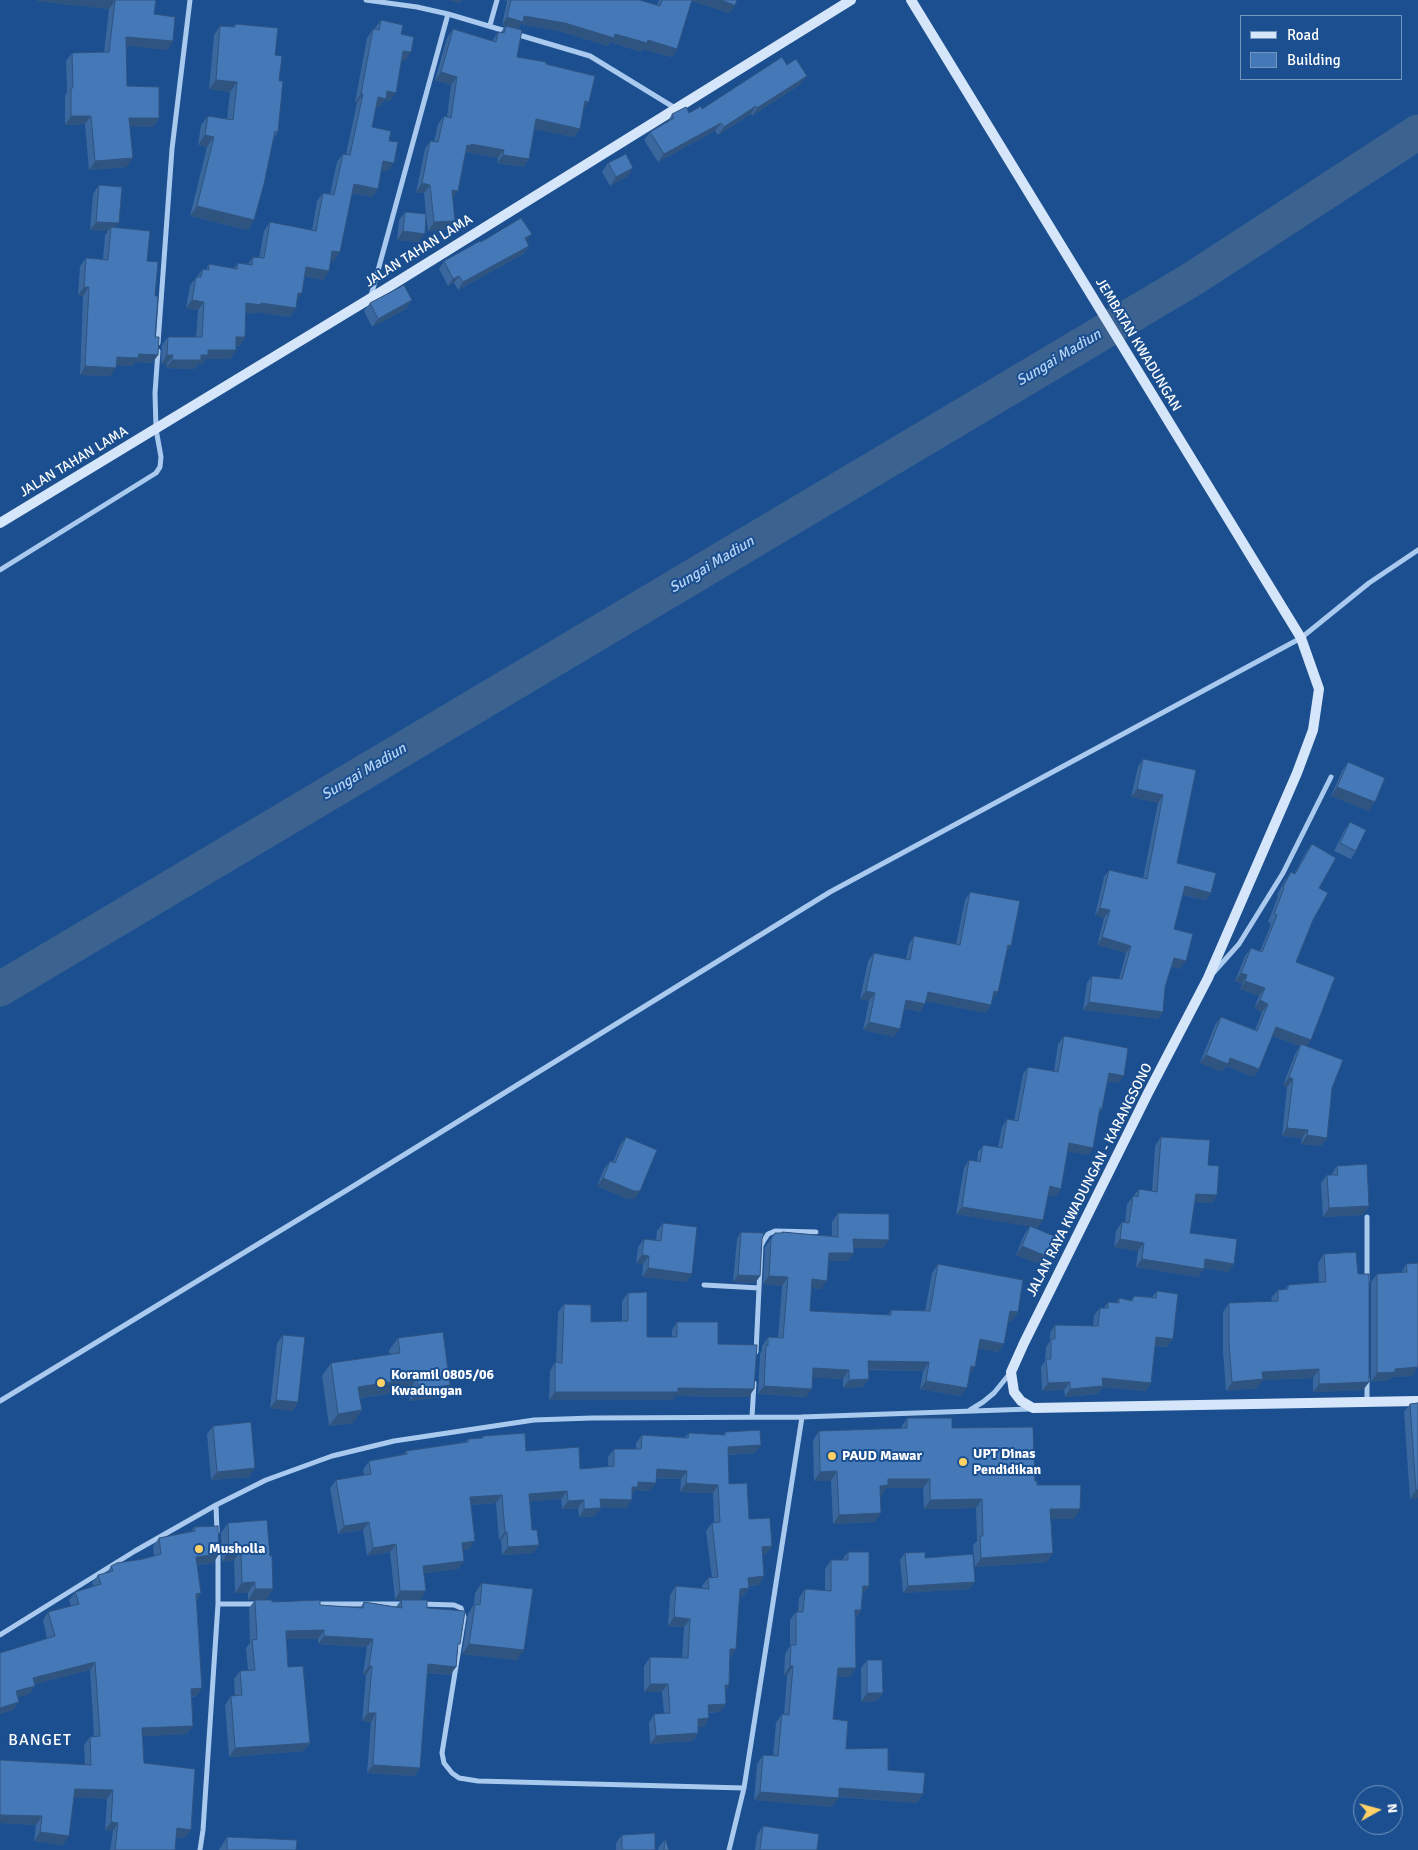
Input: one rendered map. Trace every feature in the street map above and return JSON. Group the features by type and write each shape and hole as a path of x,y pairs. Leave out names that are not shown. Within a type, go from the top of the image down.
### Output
{"main road":[{"name":"JALAN TAHAN LAMA","path":"0,523 371,298 852,0"},
{"name":"JEMBATAN KWADUNGAN","path":"911,0 1280,604"},
{"name":"JALAN RAYA KWADUNGAN - KARANGSONO","path":"1012,1372 1024,1343 1084,1221 1208,978 1293,782 1313,730 1319,689 1301,638 1280,604"},
{"path":"1012,1372 1014,1392 1021,1402 1033,1408 1418,1401"}],"street":[{"path":"0,570 156,472 160,467 161,457 156,429 156,384 170,168 190,0"},
{"path":"366,0 417,7 448,14 590,56 675,109"},
{"path":"417,7 418,0"},
{"path":"490,25 497,0"},
{"path":"371,298 448,14"},
{"path":"0,1401 348,1190 830,892 1301,638 1369,583 1418,550"},
{"path":"1208,978 1239,944 1283,874 1331,776"},
{"path":"1367,1217 1367,1285"},
{"path":"756,1358 761,1246 768,1234 775,1231 816,1232"},
{"path":"704,1285 759,1288"},
{"path":"967,1411 984,1402 1012,1372"},
{"path":"1367,1372 1367,1401"},
{"path":"752,1418 754,1378"},
{"path":"0,1635 134,1551 216,1505 266,1480 302,1466 394,1441 534,1420 802,1417 1033,1408"},
{"path":"729,1850 744,1788 802,1417"},
{"path":"216,1505 217,1535"},
{"path":"200,1850 203,1830 218,1604 217,1544"},
{"path":"218,1604 268,1604"},
{"path":"307,1604 429,1604 454,1605 461,1608 464,1617 442,1753 444,1763 459,1778 478,1781 744,1788"}],"building":[{"path":"108,0 156,0 154,14 175,17 173,41 126,37 127,86 159,87 159,118 129,118 133,158 95,161 91,116 71,116 71,88 73,88 72,53 109,52 115,1"},
{"path":"511,0 639,0 660,6 662,0 692,0 677,49 648,40 647,43 615,34 614,38 565,23 524,16 523,22 507,17"},
{"path":"720,0 737,0 735,5"},
{"path":"381,20 403,25 401,34 414,37 411,52 403,51 396,93 387,91 386,99 378,97 372,127 391,131 389,141 398,142 394,163 383,161 378,189 354,184 340,252 332,251 329,271 306,267 302,293 298,293 296,308 246,303 245,337 236,337 236,350 208,350 208,355 201,355 201,360 172,360 173,355 167,355 168,337 202,337 204,302 192,300 196,277 201,277 203,269 209,270 209,264 237,269 238,263 252,265 253,257 264,258 270,222 316,231 323,193 334,195 343,154 350,155 363,94 361,94 373,29 379,30"},
{"path":"235,24 278,28 275,55 282,56 279,81 283,81 278,132 275,131 254,220 197,206 214,137 205,135 208,116 233,120 237,82 216,80 220,26 235,27"},
{"path":"506,26 522,30 517,57 546,62 546,64 595,76 589,102 585,101 580,129 536,119 529,159 503,155 504,150 471,144 470,146 467,145 458,191 452,190 455,221 434,222 430,185 422,183 430,141 438,142 444,116 451,118 457,77 441,72 453,29 496,42 498,32 504,33"},
{"path":"782,57 787,65 796,59 807,76 724,127 721,123 664,154 650,132 674,118 672,114 686,107 689,113 701,106 702,109"},
{"path":"626,154 633,168 616,177 608,163"},
{"path":"99,185 122,187 119,223 96,222"},
{"path":"405,212 426,214 425,234 403,231"},
{"path":"521,218 532,234 525,238 529,246 463,282 459,276 453,279 444,261"},
{"path":"111,227 150,231 147,261 158,262 155,296 158,296 155,337 159,337 158,355 139,354 138,358 117,357 116,368 85,366 89,287 84,287 86,258 108,260"},
{"path":"404,285 412,300 378,319 370,303"},
{"path":"1143,759 1196,770 1177,863 1216,873 1211,893 1185,886 1174,929 1193,934 1186,961 1174,958 1165,987 1163,1012 1089,1002 1092,976 1122,979 1131,946 1102,937 1110,910 1100,908 1109,870 1147,879 1163,795 1137,789"},
{"path":"1348,762 1385,778 1375,802 1337,787"},
{"path":"1350,822 1366,830 1356,851 1340,843"},
{"path":"1312,844 1336,858 1319,888 1328,893 1313,920 1296,962 1335,977 1311,1040 1276,1027 1259,1069 1230,1058 1228,1064 1206,1055 1221,1017 1257,1031 1268,1004 1260,1000 1265,988 1245,981 1247,975 1241,973 1251,948 1262,952 1277,915 1274,914 1283,887 1291,872 1295,874"},
{"path":"970,892 1020,901 1011,946 1008,945 998,992 994,991 991,1005 928,992 925,1004 906,1000 900,1029 869,1022 875,993 866,991 874,953 910,960 914,936 960,945"},
{"path":"1064,1036 1128,1048 1124,1076 1109,1073 1093,1148 1069,1143 1061,1189 1050,1186 1043,1220 962,1207 969,1160 980,1162 983,1145 1002,1148 1007,1119 1018,1121 1028,1067 1058,1072"},
{"path":"1301,1044 1343,1060 1332,1088 1327,1138 1307,1135 1308,1130 1287,1128 1293,1079 1289,1077"},
{"path":"626,1137 657,1150 640,1191 634,1191 603,1178 610,1161 615,1163"},
{"path":"1161,1137 1210,1140 1208,1165 1219,1166 1217,1195 1196,1194 1190,1233 1237,1239 1234,1264 1205,1259 1204,1269 1142,1259 1144,1243 1120,1239 1122,1222 1129,1223 1133,1196 1138,1197 1139,1189 1157,1192"},
{"path":"1367,1164 1369,1206 1329,1208 1327,1175 1338,1175 1337,1166"},
{"path":"838,1213 889,1214 889,1240 853,1239 854,1253 829,1253 827,1281 812,1279 810,1311 891,1315 891,1310 930,1311 938,1264 1023,1280 1018,1312 1010,1311 1004,1344 980,1339 975,1367 971,1366 967,1388 926,1381 929,1362 868,1361 869,1379 849,1380 849,1370 813,1368 812,1389 764,1386 768,1337 783,1338 788,1277 769,1276 771,1239 775,1233 782,1232 838,1237"},
{"path":"663,1223 697,1227 692,1274 648,1268 649,1256 642,1255 644,1239 661,1241"},
{"path":"1030,1226 1054,1236 1046,1256 1022,1246"},
{"path":"741,1232 764,1233 760,1276 738,1275"},
{"path":"1356,1252 1358,1274 1369,1274 1369,1382 1319,1384 1319,1369 1262,1372 1263,1379 1232,1382 1229,1343 1229,1303 1278,1301 1278,1290 1288,1289 1288,1285 1326,1282 1324,1254"},
{"path":"1418,1263 1418,1367 1395,1369 1395,1372 1377,1373 1377,1274 1407,1272 1406,1264"},
{"path":"1157,1291 1178,1294 1173,1339 1156,1337 1151,1383 1102,1378 1103,1386 1070,1389 1070,1382 1048,1383 1046,1359 1051,1359 1051,1339 1055,1339 1055,1325 1098,1326 1100,1308 1108,1308 1108,1302 1119,1303 1119,1298 1132,1301 1134,1296 1156,1298"},
{"path":"647,1292 647,1337 677,1337 677,1322 718,1322 718,1344 757,1345 754,1389 678,1388 678,1392 555,1392 555,1362 562,1363 564,1304 591,1305 591,1322 628,1321 628,1293"},
{"name":"Koramil 0805/06 Kwadungan","path":"443,1332 450,1385 419,1389 417,1378 358,1387 362,1410 338,1414 331,1363 400,1353 398,1338"},
{"path":"283,1335 305,1337 298,1402 276,1400"},
{"path":"1418,1403 1418,1490 1416,1490 1410,1404"},
{"path":"907,1418 952,1418 952,1428 1033,1427 1035,1481 1037,1481 1037,1485 1081,1485 1080,1509 1050,1509 1053,1553 981,1558 980,1536 983,1536 982,1499 930,1500 930,1479 888,1479 888,1485 880,1486 881,1513 839,1515 837,1471 820,1472 819,1431 907,1428"},
{"path":"251,1422 255,1468 217,1472 213,1426"},
{"path":"760,1430 761,1445 728,1447 729,1484 747,1483 749,1519 770,1518 772,1546 762,1547 764,1576 748,1578 749,1588 740,1589 736,1649 730,1649 729,1685 725,1685 726,1704 708,1705 709,1718 698,1719 698,1733 656,1736 654,1714 670,1713 668,1684 650,1684 650,1657 688,1658 690,1619 674,1617 676,1586 709,1589 708,1578 718,1577 712,1523 720,1522 718,1485 686,1483 687,1471 657,1469 656,1483 638,1482 638,1487 632,1487 632,1500 600,1499 601,1508 584,1509 584,1500 568,1501 567,1491 529,1494 532,1530 537,1530 539,1545 508,1547 502,1495 470,1497 475,1541 462,1543 464,1561 423,1566 426,1591 400,1591 396,1544 373,1548 369,1522 344,1526 336,1480 371,1474 369,1461 407,1454 406,1451 468,1442 468,1439 483,1438 483,1436 525,1433 526,1451 579,1447 580,1469 614,1466 614,1449 641,1449 642,1435 688,1438 689,1433 725,1435 725,1432"},
{"path":"267,1520 270,1556 272,1556 273,1589 255,1589 255,1582 242,1583 241,1550 229,1551 228,1523"},
{"path":"218,1526 219,1554 196,1557 201,1593 196,1594 202,1688 191,1689 193,1726 142,1728 144,1763 195,1769 191,1830 177,1828 175,1850 115,1850 118,1823 111,1822 113,1790 75,1789 69,1836 40,1832 42,1816 0,1815 0,1760 91,1765 90,1737 100,1736 95,1662 33,1678 35,1686 16,1691 19,1702 0,1708 0,1653 55,1636 48,1612 79,1604 75,1592 101,1584 98,1575 113,1571 111,1566 117,1563 161,1554 159,1538 195,1531 194,1527"},
{"path":"848,1552 869,1552 869,1586 863,1586 861,1610 855,1610 856,1668 838,1668 833,1719 848,1721 846,1749 888,1748 888,1770 925,1773 923,1794 839,1788 839,1798 760,1792 763,1755 778,1756 782,1714 789,1715 793,1666 790,1666 791,1645 796,1645 796,1612 803,1612 805,1589 831,1591 831,1560 848,1560"},
{"path":"925,1552 925,1558 973,1554 975,1582 908,1586 905,1553"},
{"path":"482,1583 533,1589 524,1650 469,1644 475,1604 480,1605"},
{"path":"255,1600 272,1600 272,1602 320,1600 320,1605 363,1608 364,1602 402,1608 401,1600 427,1600 427,1608 465,1611 460,1644 458,1644 456,1667 428,1664 420,1768 373,1765 376,1713 368,1713 372,1666 369,1666 373,1639 324,1636 324,1630 286,1631 288,1667 303,1666 310,1743 235,1748 231,1696 242,1695 240,1671 255,1670 252,1640 257,1639"},
{"path":"867,1660 882,1660 883,1693 867,1693"},
{"path":"763,1826 819,1834 817,1850 760,1850"},
{"path":"655,1833 655,1850 622,1850 622,1835"},
{"path":"227,1837 297,1840 296,1850 227,1850"},
{"path":"665,1839 669,1850 664,1850"}],"waterway":[{"name":"Sungai Madiun","path":"0,989 1194,278 1418,132"}],"place":[{"name":"Koramil 0805/06 Kwadungan","path":"381,1383"},
{"name":"PAUD Mawar","path":"832,1456"},
{"name":"UPT Dinas Pendidikan","path":"963,1462"},
{"name":"Musholla","path":"199,1549"}],"district":[{"name":"BANGET","path":"40,1741"}]}
